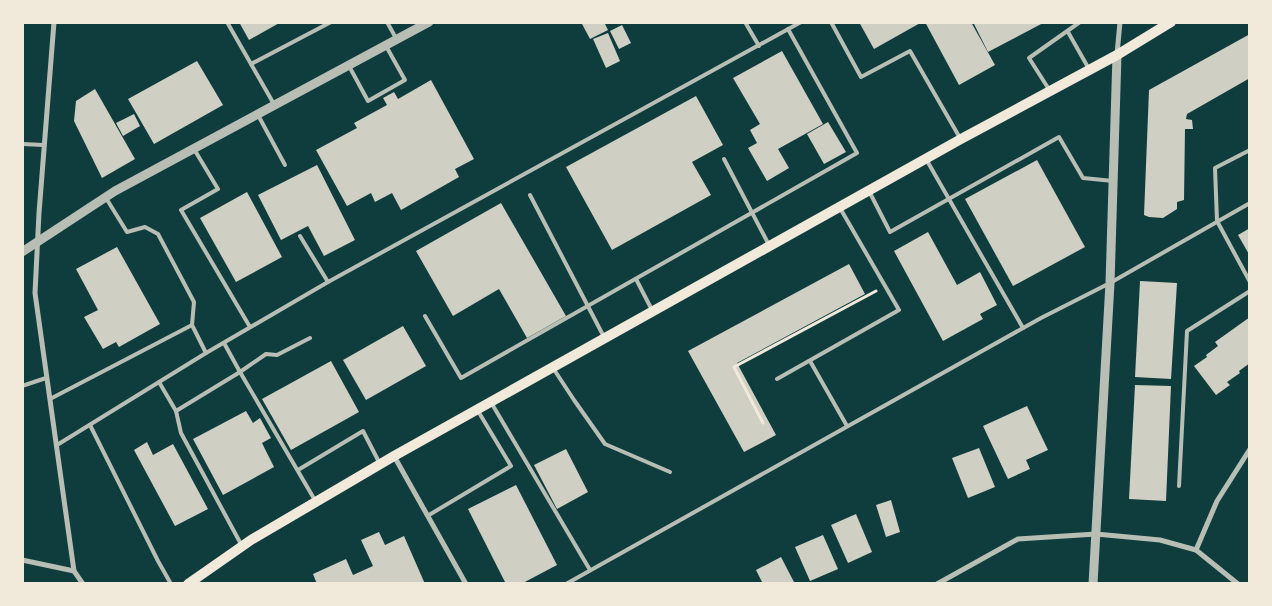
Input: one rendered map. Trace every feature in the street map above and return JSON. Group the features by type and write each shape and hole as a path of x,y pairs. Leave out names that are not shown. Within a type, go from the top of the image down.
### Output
{"main road":[{"path":"188,584 242,546 380,464 926,159 1117,55 1171,22"}],"street":[{"path":"54,22 35,293 74,570 83,584"},
{"path":"22,252 106,198 429,22"},
{"path":"1093,584 1110,283 1112,181 1120,22"},
{"path":"1196,550 1217,501 1250,449"},
{"path":"394,456 429,515 466,584"},
{"path":"937,584 1018,539 1096,534 1160,540 1196,550 1238,584"},
{"path":"22,560 74,570"}],"lane":[{"path":"227,22 275,106"},
{"path":"251,64 331,22"},
{"path":"387,22 397,40"},
{"path":"745,22 759,46"},
{"path":"57,445 206,353 328,282 801,22"},
{"path":"831,22 861,77 910,51 961,140"},
{"path":"1050,91 1029,58 1080,22"},
{"path":"425,316 461,378 857,153 788,29"},
{"path":"1068,32 1090,69"},
{"path":"349,66 368,101 405,80 386,46"},
{"path":"258,115 285,166"},
{"path":"869,192 890,232 1059,137 1083,178 1112,181"},
{"path":"22,144 44,145"},
{"path":"194,149 218,188 181,210 250,327"},
{"path":"1250,150 1215,168 1217,222 1250,282"},
{"path":"724,159 770,246"},
{"path":"926,159 1023,328"},
{"path":"530,194 605,339"},
{"path":"106,198 127,232 145,227 158,234 194,302 192,325 206,353"},
{"path":"566,584 1023,328 1110,283 1250,203"},
{"path":"777,379 899,310 840,208"},
{"path":"300,236 328,282"},
{"path":"636,279 653,312"},
{"path":"1179,486 1187,331 1250,291"},
{"path":"49,399 192,325"},
{"path":"176,412 266,354 277,355 310,338"},
{"path":"224,343 316,502"},
{"path":"810,361 847,426"},
{"path":"553,368 605,444 670,472"},
{"path":"22,386 46,378"},
{"path":"159,382 176,412 181,433 242,546"},
{"path":"491,402 590,570"},
{"path":"429,515 511,466 477,410"},
{"path":"90,425 158,561 172,584"},
{"path":"298,470 363,432 380,464"}],"path":[{"path":"763,423 734,367 879,290"}],"building":[{"path":"239,22 281,22 249,40"},
{"path":"581,22 604,22 608,30 590,39"},
{"path":"859,22 922,22 874,49"},
{"path":"925,22 971,22 995,65 959,85"},
{"path":"973,22 1045,22 988,52"},
{"path":"622,25 631,43 619,49 610,31"},
{"path":"608,33 620,61 606,68 593,39"},
{"path":"1250,34 1250,78 1187,114 1186,119 1192,120 1193,129 1185,129 1184,200 1177,202 1177,209 1163,218 1144,215 1149,90"},
{"path":"782,51 823,124 778,149 789,168 767,181 748,148 757,143 750,130 760,124 733,78"},
{"path":"197,61 223,105 154,144 128,99"},
{"path":"431,80 474,159 455,169 459,177 401,210 392,193 375,202 371,193 347,206 316,150 357,128 354,123 387,105 383,98 394,92 398,99"},
{"path":"95,89 135,159 102,178 74,121 76,101"},
{"path":"696,96 723,145 692,162 711,195 612,250 566,167"},
{"path":"134,114 140,126 123,136 116,123"},
{"path":"828,122 846,152 824,164 807,134"},
{"path":"1037,160 1085,247 1013,286 965,199"},
{"path":"317,165 355,240 324,256 308,226 281,240 258,195"},
{"path":"247,192 282,257 236,282 200,218"},
{"path":"501,203 566,316 527,338 499,289 453,316 416,251"},
{"path":"1250,228 1250,256 1238,235"},
{"path":"928,232 957,285 980,272 997,305 980,314 983,319 943,341 894,251"},
{"path":"117,247 160,324 119,347 116,342 103,349 84,317 98,310 76,269"},
{"path":"849,264 865,294 737,363 776,435 744,452 688,351"},
{"path":"1140,281 1177,283 1171,379 1135,377"},
{"path":"1250,317 1250,363 1227,382 1230,385 1216,395 1194,366 1218,346 1215,342"},
{"path":"403,326 426,366 366,400 343,360"},
{"path":"331,361 359,412 291,450 262,399"},
{"path":"1135,385 1171,386 1166,501 1129,499"},
{"path":"1027,406 1048,450 1026,460 1030,469 1008,479 983,426"},
{"path":"246,411 253,423 260,418 271,438 262,443 274,467 223,495 193,439"},
{"path":"147,442 153,455 173,444 208,509 175,526 134,450"},
{"path":"979,448 995,487 968,498 952,458"},
{"path":"566,449 588,492 557,509 534,465"},
{"path":"516,485 557,565 521,584 506,584 468,509"},
{"path":"891,500 900,532 886,537 876,505"},
{"path":"856,514 872,552 848,563 831,525"},
{"path":"379,532 385,545 404,536 425,584 317,584 313,574 346,559 353,575 373,566 361,540"},
{"path":"823,535 838,569 810,581 795,547"},
{"path":"781,557 795,584 763,584 756,570"}]}
